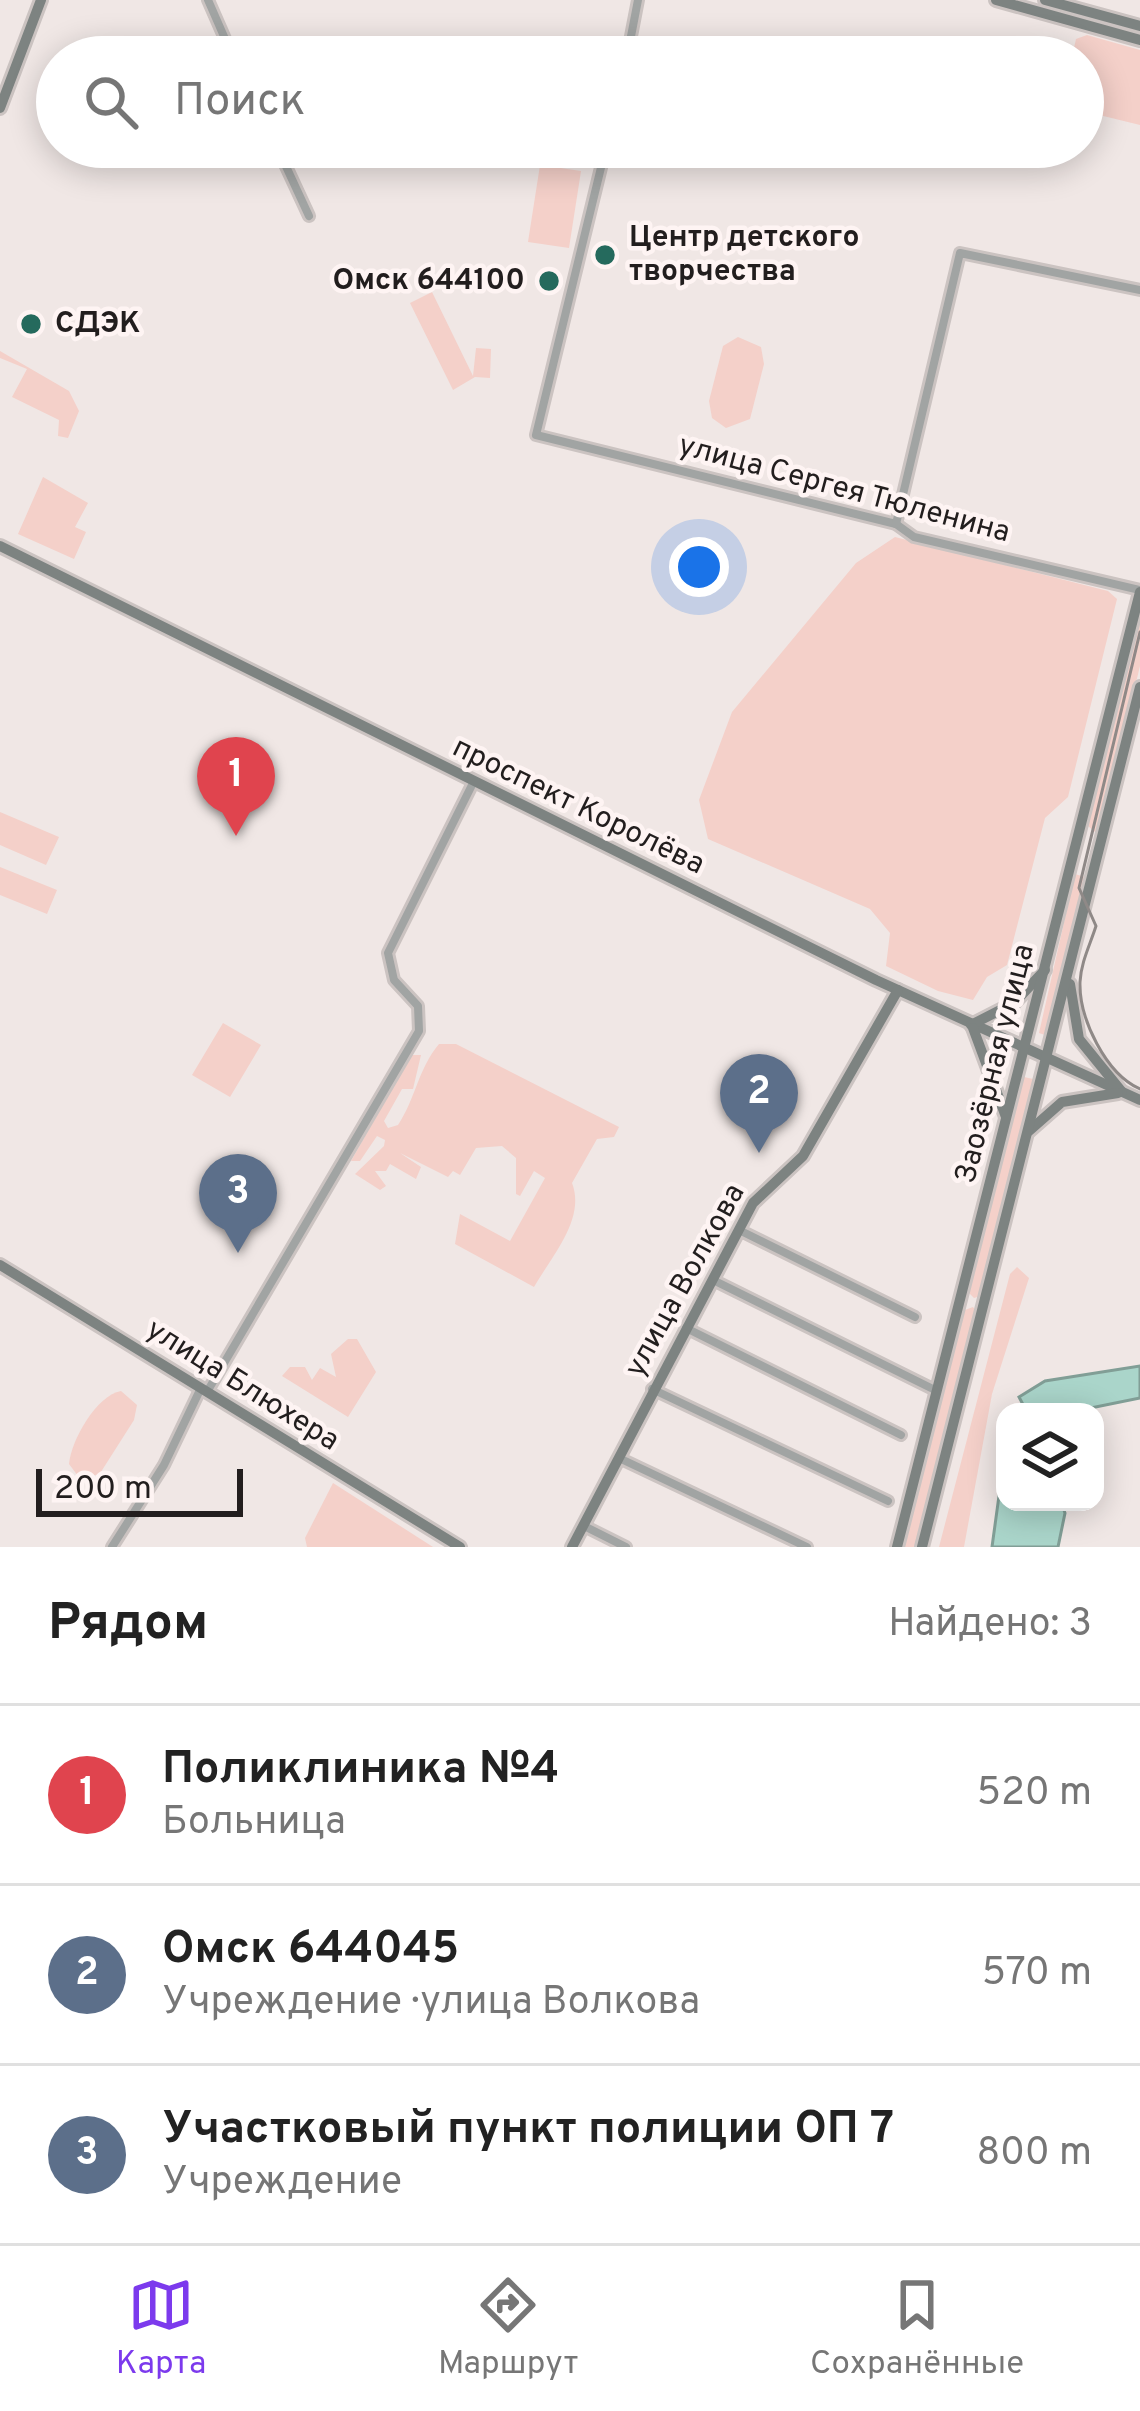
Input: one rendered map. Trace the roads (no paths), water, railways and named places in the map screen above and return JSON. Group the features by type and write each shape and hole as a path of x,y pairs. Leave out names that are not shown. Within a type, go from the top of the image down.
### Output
{"main road":[{"path":"0,108 40,0"},
{"path":"1046,0 1139,22"},
{"path":"1003,1 1140,40"},
{"name":"проспект Королёва","path":"0,546 898,990 1140,1100"},
{"name":"Заозёрная улица","path":"897,1547 1140,591"},
{"name":"Заозёрная улица","path":"922,1547 1140,687"},
{"path":"1079,832 1103,838"},
{"path":"1028,1132 1062,1102 1122,1092 1079,1039 1070,969"},
{"path":"1006,1126 994,1072 971,1025 1015,1003 1045,970"},
{"name":"улица Волкова","path":"572,1547 737,1229 758,1195 803,1156 898,990"},
{"name":"улица Блюхера","path":"0,1265 460,1547"},
{"path":"961,1300 986,1306"}],"street":[{"path":"208,0 224,36"},
{"path":"631,36 638,0"},
{"path":"287,168 309,216"},
{"name":"улица Сергея Тюленина","path":"601,168 536,435 896,524 914,537 1140,591"},
{"path":"896,524 960,253 1140,290"},
{"path":"112,1547 418,1031 418,1006 394,980 388,953 473,783"},
{"path":"737,1229 915,1317"},
{"path":"711,1279 937,1391"},
{"path":"685,1328 901,1436"},
{"path":"652,1389 887,1502"},
{"path":"618,1457 807,1547"},
{"path":"584,1526 626,1547"}],"tram line":[{"path":"1140,632 1079,888 1096,926 1081,975 1084,1012 1106,1058 1140,1089"}],"place":[{"name":"Центр детского творчества","path":"605,255"},
{"name":"Омск 644100","path":"549,281"},
{"name":"СДЭК","path":"31,324"},
{"name":"Поликлиника №4","path":"236,836"},
{"name":"Омск 644045","path":"759,1153"},
{"name":"Участковый пункт полиции ОП 7","path":"238,1253"}]}
